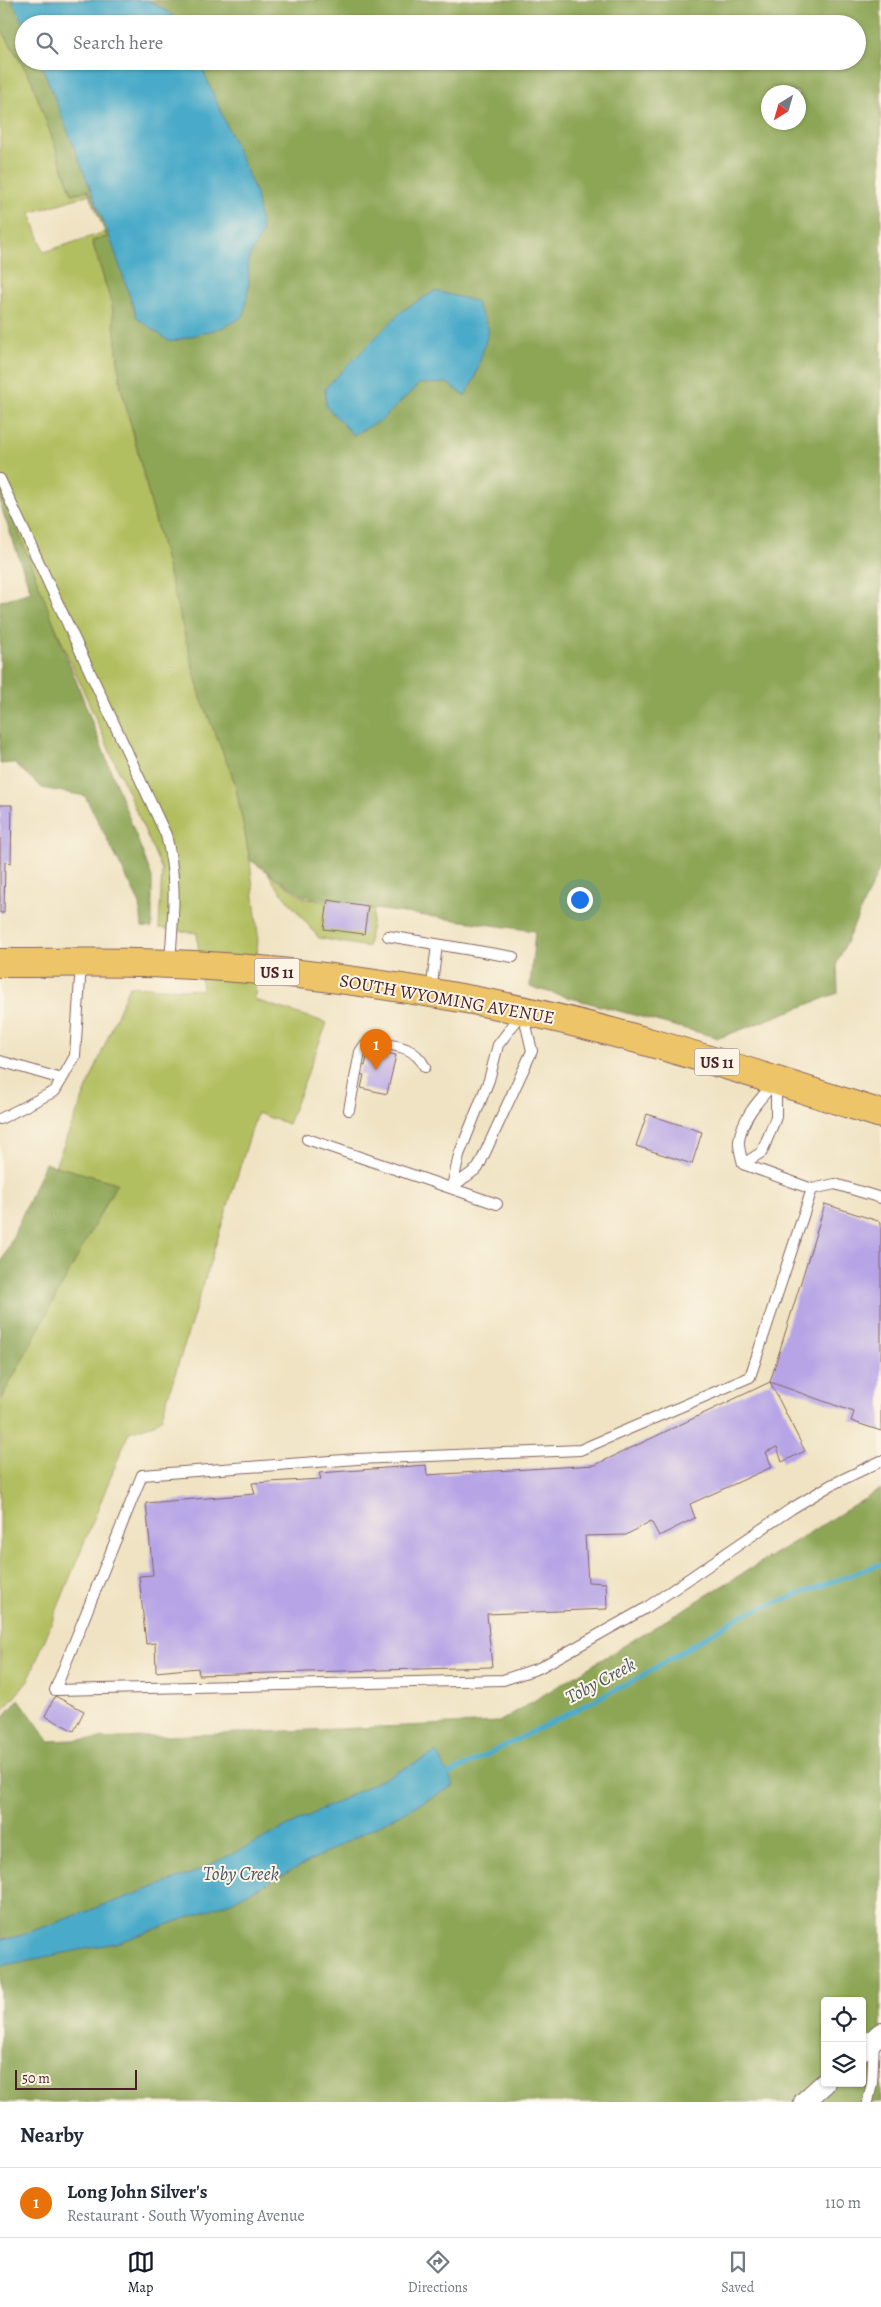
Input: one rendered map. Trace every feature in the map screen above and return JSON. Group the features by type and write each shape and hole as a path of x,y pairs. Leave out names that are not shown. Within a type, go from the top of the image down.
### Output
{"main road":[{"name":"SOUTH WYOMING AVENUE","path":"0,963 170,964 304,974 431,993 523,1012 666,1047 881,1114"}],"street":[{"path":"804,2102 821,2087"}],"lane":[{"path":"0,479 166,835 173,861 175,884 170,964"},
{"path":"388,936 513,957"},
{"path":"431,993 437,945"},
{"path":"0,1119 55,1091 75,1056 81,963"},
{"path":"452,1187 460,1155 489,1080 498,1045 523,1012"},
{"path":"452,1187 478,1168 532,1051 523,1012"},
{"path":"349,1110 360,1052 366,1044 371,1042 409,1048 419,1056 425,1067"},
{"path":"0,1061 62,1079"},
{"path":"743,1164 762,1152 771,1130 776,1117 776,1081"},
{"path":"743,1164 738,1142 752,1108 776,1081"},
{"path":"307,1139 452,1187 497,1204"},
{"path":"743,1164 812,1189 835,1184 881,1198"},
{"path":"812,1189 750,1377 580,1450 357,1459 142,1475 55,1690 503,1680 539,1668 646,1608 791,1509 831,1485 881,1461"},
{"path":"868,2102 872,2083 872,2041"}],"green space":[{"path":"0,0 881,0 881,865 837,963 838,993 719,1038 530,987 535,931 376,909 304,896 250,860 235,783 201,698 121,387 112,305 92,241 107,237 88,190 72,194 31,79 26,70 866,70 866,15 15,15 15,52 0,27"},
{"path":"0,27 15,52 15,70 26,70 31,79 72,194 88,190 90,194 30,213 44,252 105,232 107,237 92,241 112,305 121,387 201,698 235,783 250,860 258,935 255,1000 327,1023 288,1124 257,1113 161,1419 154,1424 129,1432 28,1681 0,1714 0,1401 116,1183 55,1166 129,986 202,990 197,933 159,928 162,870 34,578 0,486"},
{"path":"0,484 152,877 152,928 142,927 140,904 85,796 42,788 14,763 0,764 0,601 31,592 0,504"},
{"path":"268,873 304,898 374,910 368,947 319,938 276,886"},
{"path":"45,1163 117,1183 0,1401 0,1266"},
{"path":"881,1489 881,2102 0,2102 0,1721 19,1699 49,1741 499,1722"}],"water":[{"path":"12,0 148,0 172,15 19,15"},
{"path":"44,70 203,70 256,193 262,233 248,260 249,284 244,316 224,327 170,342 137,318 113,246"},
{"path":"435,291 475,301 489,330 475,378 465,396 447,383 419,384 382,420 353,435 326,406 325,388 403,310"},
{"name":"Toby Creek","path":"437,1752 454,1786 231,1902 120,1942 0,1966 0,1939 16,1937 196,1872"}],"building":[{"path":"0,805 12,805 11,863 5,862 4,913 0,913"},
{"path":"328,900 368,906 364,934 324,929"},
{"path":"369,1049 396,1055 387,1094 361,1088 364,1075 359,1074 361,1065 365,1066"},
{"path":"647,1114 702,1132 692,1164 636,1146"},
{"path":"825,1204 881,1222 881,1431 851,1421 854,1412 770,1382"},
{"path":"770,1382 805,1451 782,1462 777,1447 766,1452 772,1467 690,1504 695,1518 659,1536 651,1521 626,1535 585,1536 588,1582 606,1583 607,1609 487,1614 492,1667 199,1675 198,1668 156,1672 155,1643 146,1644 139,1576 153,1575 146,1503 255,1494 252,1483 321,1479 319,1473 426,1465 427,1475 595,1465"},
{"path":"55,1696 84,1711 74,1731 45,1716"}],"waterway":[{"name":"Toby Creek","path":"443,1777 637,1679 742,1615 881,1564"}],"place":[{"name":"Long John Silver's","path":"376,1070"}]}
